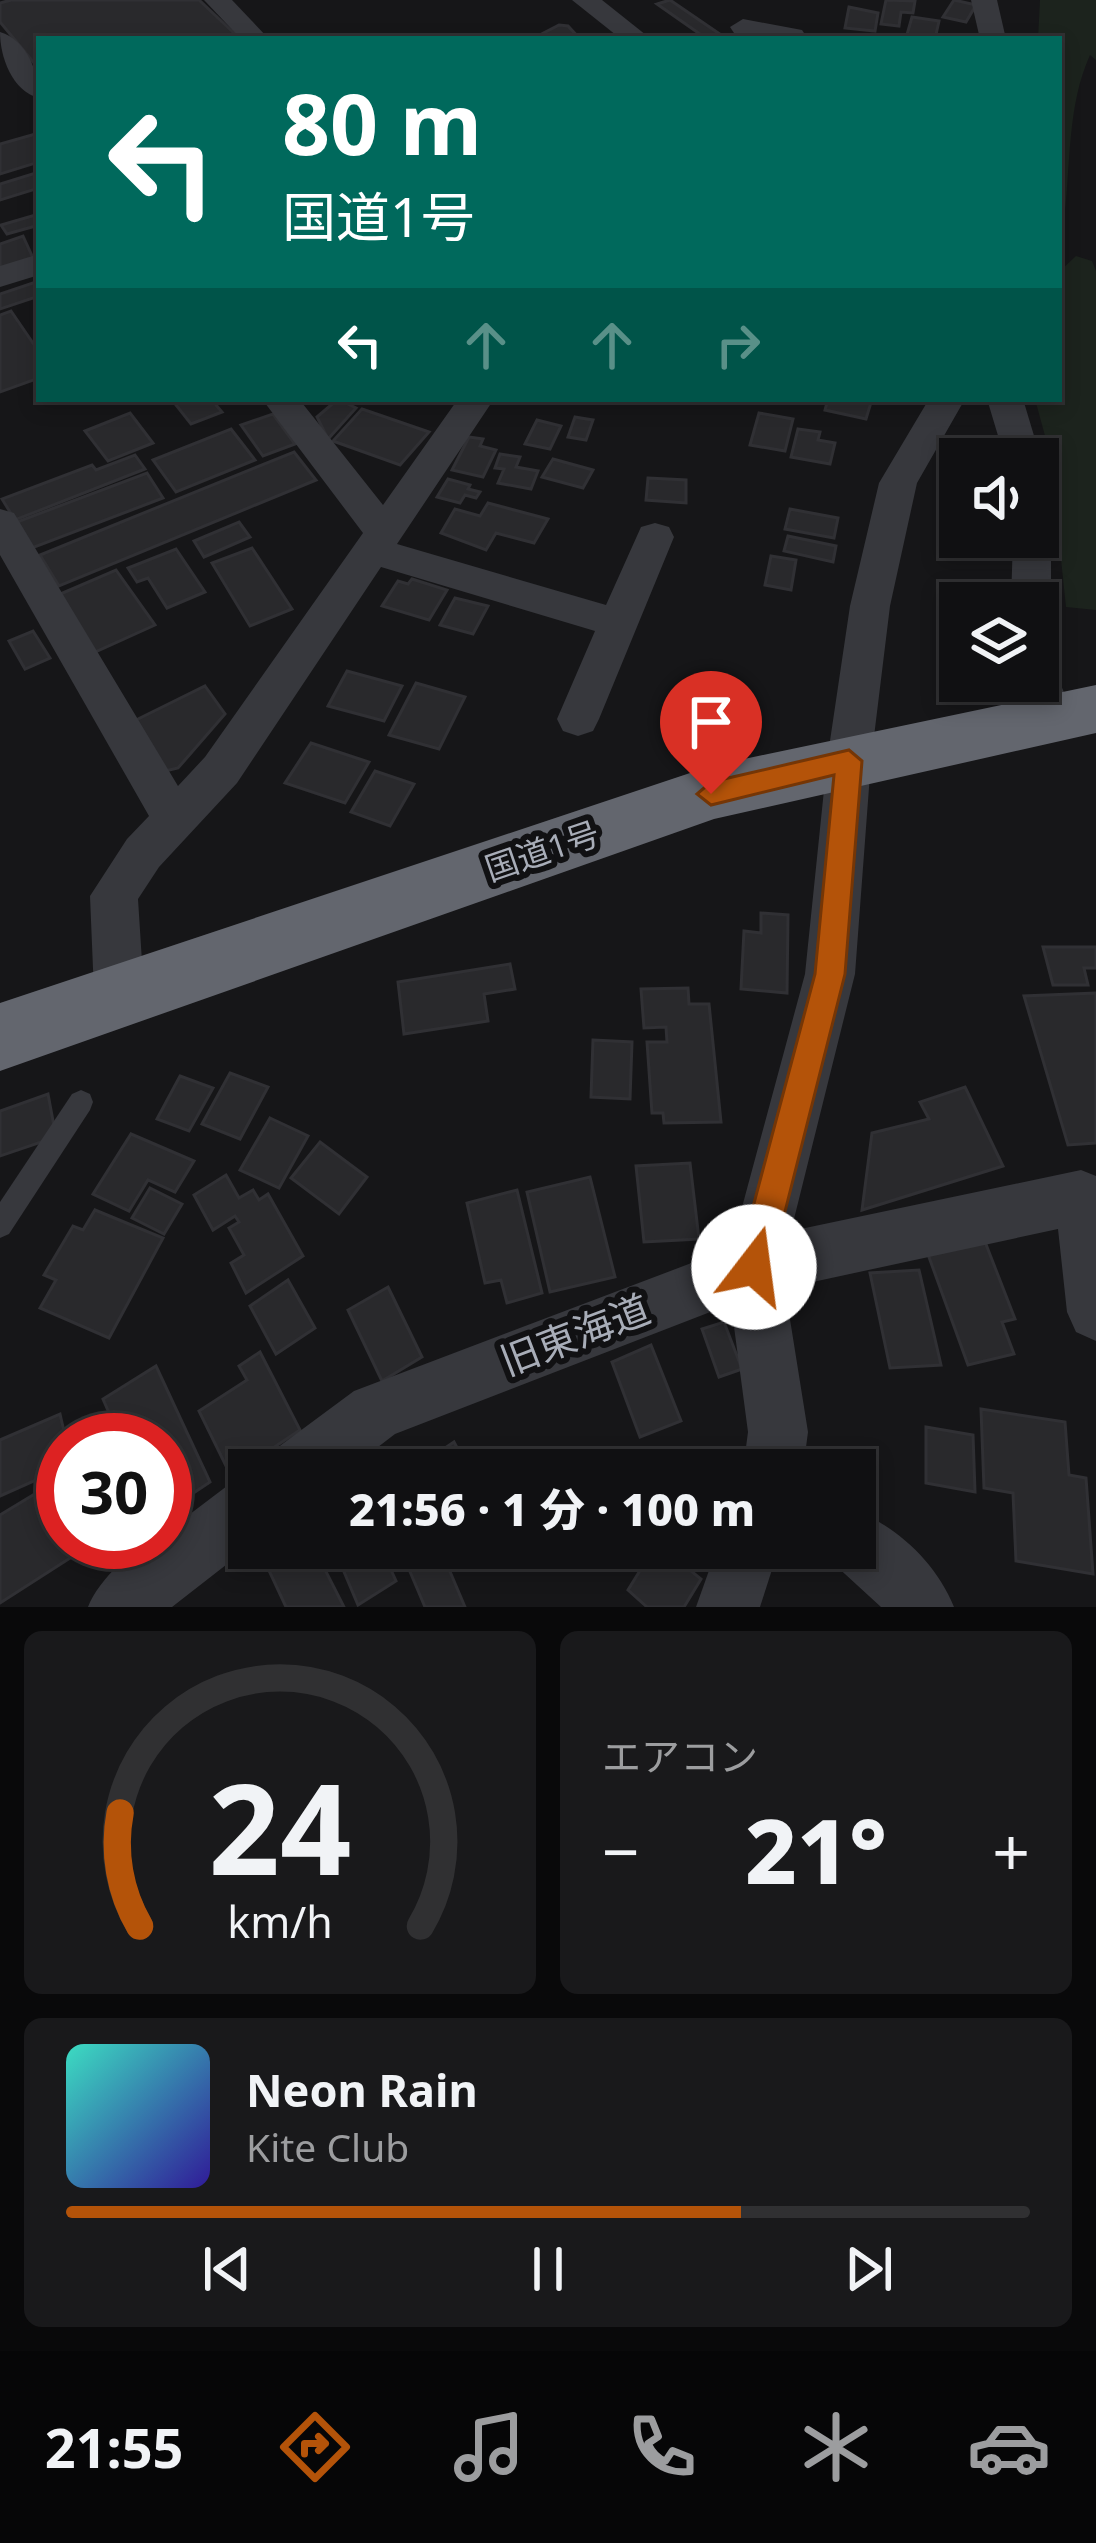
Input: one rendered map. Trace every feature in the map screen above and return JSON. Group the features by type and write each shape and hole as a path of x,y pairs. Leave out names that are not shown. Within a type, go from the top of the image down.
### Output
{"highway":[{"name":"国道1号","path":"0,1037 711,794 1070,703"}],"street":[{"path":"217,0 253,36"},
{"path":"585,0 634,36"},
{"path":"760,0 739,33 793,36"},
{"path":"984,0 992,36"},
{"path":"0,40 36,85"},
{"path":"0,277 36,265"},
{"path":"282,402 377,541 618,623"},
{"path":"119,993 114,896 143,853 221,770 474,402"},
{"path":"776,1449 778,1432 754,1267 830,974 849,761 870,606 898,483 945,402"},
{"path":"1006,402 1017,438"},
{"path":"0,522 176,822"},
{"path":"578,719 656,537"},
{"name":"旧東海道","path":"327,1449 375,1412 754,1267 1081,1197 1096,1312"},
{"path":"120,1607 228,1524"},
{"path":"876,1557 922,1607"},
{"path":"728,1607 741,1569"}],"lane":[{"path":"0,1226 81,1102"}],"shaded area":[{"path":"1040,0 1096,0 1096,60 1090,55 1077,94 1062,222 1062,36 1038,36"},
{"path":"1076,256 1092,261 1096,271 1096,610 1066,607 1059,540 1059,438 1046,438 1036,402 1062,402 1062,269"}],"building":[{"path":"199,0 236,35 36,36 36,65 0,22 0,3"},
{"path":"670,0 723,36 703,36 657,4"},
{"path":"886,0 915,1 913,13 901,12 899,26 881,24"},
{"path":"954,0 976,5 966,22 943,17"},
{"path":"849,7 878,13 875,31 845,28"},
{"path":"912,17 939,21 936,36 907,36"},
{"path":"559,25 568,26 577,36 538,36"},
{"path":"36,134 36,163 0,174 0,144"},
{"path":"36,173 36,189 0,200 0,184"},
{"path":"36,215 36,226 7,234 1,225"},
{"path":"23,236 33,258 0,268 0,244"},
{"path":"36,282 36,297 0,309 0,294"},
{"path":"11,311 36,348 36,379 0,392 0,315"},
{"path":"174,402 214,402 222,412 191,424"},
{"path":"334,402 356,408 328,439 317,417"},
{"path":"827,402 871,402 866,419 825,410"},
{"path":"362,409 429,432 400,465 333,441"},
{"path":"130,413 153,443 108,461 85,431"},
{"path":"759,413 793,419 785,451 750,445"},
{"path":"273,414 295,444 263,456 241,425"},
{"path":"575,417 593,420 586,440 568,437"},
{"path":"537,420 561,426 550,449 525,444"},
{"path":"231,429 255,460 176,492 153,460"},
{"path":"798,429 820,432 818,440 835,443 830,464 791,457"},
{"path":"469,437 483,439 480,446 496,450 483,477 452,470"},
{"path":"294,452 316,480 59,586 40,555"},
{"path":"500,454 520,457 516,467 538,471 531,489 498,483 504,469 495,468"},
{"path":"135,455 145,469 15,520 2,499 92,465 96,470"},
{"path":"553,459 593,470 583,488 542,477"},
{"path":"147,473 163,498 32,548 17,522"},
{"path":"648,478 686,480 686,503 646,500"},
{"path":"448,479 480,492 476,498 465,495 460,503 437,497"},
{"path":"488,503 548,519 534,543 496,533 486,550 441,533 455,509 480,516"},
{"path":"790,509 838,518 834,538 785,529"},
{"path":"239,522 250,537 204,557 194,541"},
{"path":"788,536 836,546 833,562 784,551"},
{"path":"252,548 292,609 250,626 212,563"},
{"path":"176,549 205,592 167,608 148,578 137,582 128,568"},
{"path":"771,556 796,560 791,590 765,585"},
{"path":"116,570 155,625 95,652 58,595"},
{"path":"412,579 447,590 429,620 382,606 398,581 408,584"},
{"path":"455,598 488,606 473,634 440,625"},
{"path":"33,631 50,658 25,669 9,641"},
{"path":"347,671 402,686 384,721 328,706"},
{"path":"416,683 465,697 439,749 389,735"},
{"path":"205,686 225,714 178,768 165,771 132,722"},
{"path":"311,743 369,762 345,803 285,783"},
{"path":"375,771 414,784 390,826 351,812"},
{"path":"761,913 788,915 787,993 741,989 744,931 761,933"},
{"path":"1043,947 1096,947 1096,968 1084,968 1088,985 1053,985"},
{"path":"510,964 515,989 484,994 488,1021 404,1034 398,982"},
{"path":"688,988 689,1004 709,1004 721,1122 664,1123 663,1113 652,1113 647,1042 667,1042 666,1027 644,1028 641,989"},
{"path":"1096,993 1096,1143 1068,1145 1024,996"},
{"path":"593,1040 632,1042 630,1099 591,1097"},
{"path":"230,1073 268,1087 240,1139 202,1124"},
{"path":"180,1076 213,1088 189,1131 157,1119"},
{"path":"965,1087 1003,1166 862,1210 872,1133 929,1119 920,1102"},
{"path":"48,1094 56,1137 0,1156 0,1111"},
{"path":"270,1118 308,1136 279,1188 240,1170"},
{"path":"131,1134 194,1161 175,1192 148,1180 129,1211 93,1194"},
{"path":"320,1142 367,1177 339,1214 291,1178"},
{"path":"690,1163 699,1239 644,1242 636,1166"},
{"path":"226,1175 239,1198 253,1190 259,1200 268,1194 303,1256 246,1293 231,1263 244,1255 229,1228 239,1222 235,1216 213,1230 194,1195"},
{"path":"590,1177 615,1277 550,1292 527,1192"},
{"path":"150,1188 182,1204 164,1234 132,1218"},
{"path":"517,1190 542,1293 507,1303 501,1280 485,1283 467,1203"},
{"path":"95,1210 163,1238 109,1338 40,1308 56,1280 44,1275 73,1226 83,1230"},
{"path":"982,1234 1015,1319 1002,1322 1014,1354 968,1365 925,1246"},
{"path":"919,1270 941,1365 890,1368 870,1273"},
{"path":"288,1280 315,1328 276,1354 250,1306"},
{"path":"388,1287 422,1357 382,1381 348,1310"},
{"path":"724,1322 742,1369 719,1377 702,1329"},
{"path":"651,1345 681,1421 640,1437 612,1362"},
{"path":"260,1352 300,1430 272,1449 228,1449 228,1470 199,1411 247,1380 239,1366"},
{"path":"156,1366 178,1413 109,1413 103,1399"},
{"path":"981,1409 1065,1422 1069,1475 1086,1478 1093,1574 1016,1561 1013,1493 984,1488"},
{"path":"36,1424 36,1480 0,1496 0,1440"},
{"path":"926,1427 973,1435 975,1492 926,1483"},
{"path":"192,1443 210,1482 192,1494"},
{"path":"36,1493 36,1569 53,1569 0,1603 0,1515"},
{"path":"268,1569 325,1569 344,1607 286,1607"},
{"path":"343,1569 391,1569 396,1581 358,1605"},
{"path":"409,1569 449,1569 465,1607 425,1607"},
{"path":"641,1569 689,1569 701,1579 684,1607 647,1607 628,1590"}],"route":[{"path":"711,794 849,761 830,974 754,1267"}]}
